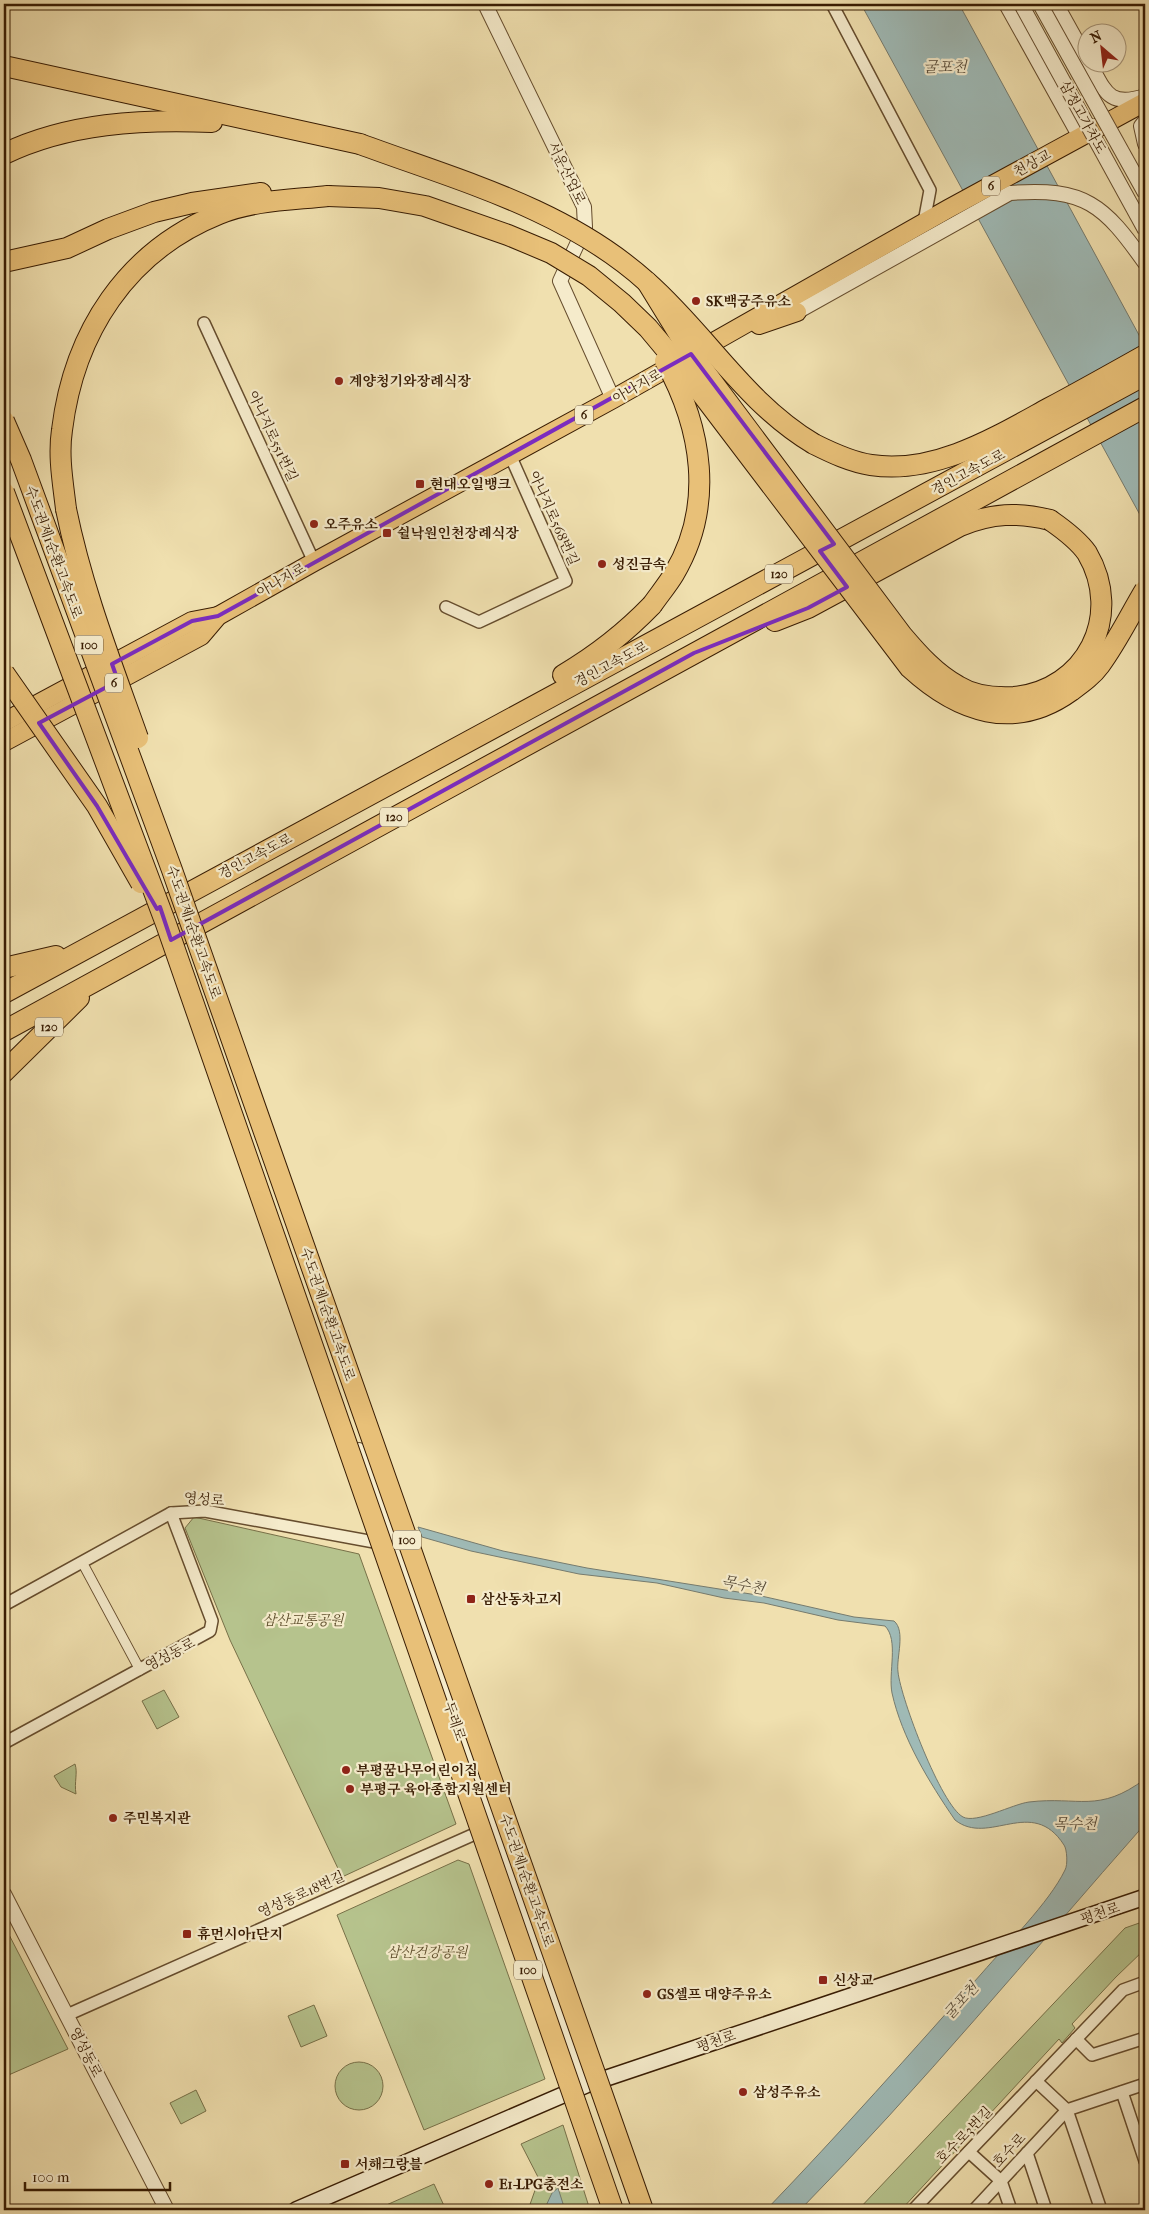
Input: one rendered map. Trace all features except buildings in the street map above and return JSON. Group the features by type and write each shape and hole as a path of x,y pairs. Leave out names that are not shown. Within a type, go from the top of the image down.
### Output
{"highway":[{"path":"4,66 360,144 513,200 570,227 615,255 682,315 750,395 775,417 814,444 841,457 872,465 906,465 943,458 975,447 1061,411 1145,355"},
{"path":"4,154 26,143 62,132 161,120 217,122 360,144"},
{"path":"4,262 67,248 108,229 154,212 237,195 279,192 379,198 425,206 508,235 551,253 589,276 622,303 648,328 689,377 891,645 930,686 954,701 978,710 1004,714 1030,711 1059,700 1100,666 1145,590"},
{"path":"172,870 155,788 74,548 66,509 61,464 62,431 68,393 81,352 102,313 124,279 150,254 182,231 221,213 261,203 328,196"},
{"path":"647,282 690,352 902,635 940,675 960,688 982,695 1003,698 1025,696 1046,690 1064,680 1085,659 1096,636 1101,607 1097,576 1086,552 1068,533 1050,520 1027,514 1005,513 980,518 960,526 808,608 694,653"},
{"path":"491,728 544,687 593,657 626,631 652,605 674,574 689,543 697,514 701,476 696,440 686,405 648,328"},
{"name":"경인고속도로","path":"4,993 491,728 1061,411 1145,375"},
{"name":"경인고속도로","path":"4,1030 1145,407"},
{"name":"수도권제1순환고속도로","path":"4,421 24,469 172,870 643,2210"},
{"name":"수도권제1순환고속도로","path":"4,492 166,924 612,2210"},
{"path":"4,673 96,806 166,924"},
{"name":"경인고속도로","path":"4,968 78,952"},
{"name":"경인고속도로","path":"4,1072 95,982"}],"main road":[{"name":"6","path":"1080,137 1145,102"},
{"name":"천상교","path":"948,209 1080,137"},
{"name":"아나지로","path":"4,722 192,621 218,616 613,399 948,209"},
{"path":"720,337 798,312"},
{"name":"아나지로","path":"4,742 201,636 218,616"},
{"name":"평천로","path":"296,2210 586,2085 1145,1897"}],"street":[{"name":"서운산업로","path":"485,4 584,207 586,227 560,281 613,399"},
{"path":"832,4 930,190 924,222"},
{"path":"1006,4 1080,137"},
{"name":"삼정고가차도","path":"1021,4 1145,230"},
{"name":"삼정고가차도","path":"1040,4 1145,193"},
{"path":"1056,4 1076,40"},
{"path":"1095,72 1113,99 1127,102 1145,96"},
{"path":"1145,121 1141,126 1145,144"},
{"path":"798,312 1010,193 1043,190 1075,196 1098,207 1123,232 1145,263"},
{"name":"아나지로551번길","path":"204,323 314,562"},
{"name":"아나지로568번길","path":"446,607 478,622 566,580 510,456"},
{"name":"두레로","path":"304,1296 586,2085"},
{"name":"영성로","path":"4,1605 171,1513 205,1511 394,1545"},
{"name":"영성동로","path":"4,1743 204,1636 210,1631 212,1621 171,1513"},
{"path":"82,1562 140,1670"},
{"name":"영성동로18번길","path":"67,2015 492,1826"},
{"name":"영성동로","path":"4,1894 167,2210"},
{"name":"호수로3번길","path":"913,2210 1123,1990 1145,1982"},
{"path":"1076,2039 1092,2055 1145,2038"},
{"path":"1036,2081 1067,2110 1102,2210"},
{"name":"호수로","path":"974,2210 1067,2110 1145,2084"},
{"path":"1122,2092 1145,2161"},
{"path":"969,2152 1001,2181 1011,2210"},
{"path":"1027,2153 1046,2210"}],"highlighted area":[{"path":"691,354 834,544 820,551 847,587 808,608 694,653 171,940 160,907 157,909 97,806 39,723 118,681 112,664 192,621 218,616"}],"green space":[{"name":"삼산교통공원","path":"194,1517 359,1554 456,1824 342,1877 230,1640 185,1528"},
{"path":"164,1690 179,1717 157,1729 142,1701"},
{"path":"75,1764 76,1794 61,1787 54,1776"},
{"name":"삼산건강공원","path":"458,1860 469,1864 545,2079 424,2130 337,1915"},
{"path":"1145,1921 1145,1949 1072,2024 1075,2028 1062,2043 1059,2039 901,2210 858,2210 1125,1928"},
{"path":"4,1925 68,2049 4,2077"},
{"path":"314,2005 327,2036 301,2047 288,2016"},
{"path":"359,2062 368,2064 376,2069 381,2077 383,2086 381,2095 376,2103 368,2108 359,2110 350,2108 342,2103 337,2095 335,2086 337,2077 342,2069 350,2064"},
{"path":"196,2090 206,2111 181,2124 170,2103"},
{"path":"563,2125 590,2210 528,2210 539,2179 521,2144"},
{"path":"434,2184 446,2210 375,2210"}],"water":[{"name":"굴포천","path":"861,4 959,4 1145,346 1145,524"},
{"name":"굴포천","path":"418,1527 503,1551 587,1568 757,1595 854,1617 894,1621 898,1625 900,1638 898,1672 914,1727 944,1793 963,1817 977,1818 1029,1802 1101,1800 1114,1797 1129,1790 1145,1779 1145,1824 932,2068 800,2210 766,2210 875,2093 1049,1896 1066,1868 1067,1857 1064,1845 1052,1831 1038,1824 1024,1822 982,1828 968,1827 955,1820 926,1775 902,1726 892,1693 892,1648 889,1632 885,1626 838,1620 764,1603 724,1598 657,1583 579,1574 471,1551 422,1537"},
{"path":"558,2188 565,2210 544,2210 552,2193"}],"place":[{"name":"SK백궁주유소","path":"696,301"},
{"name":"계양청기와장례식장","path":"339,381"},
{"name":"현대오일뱅크","path":"420,484"},
{"name":"오주유소","path":"314,524"},
{"name":"쉴낙원인천장례식장","path":"387,533"},
{"name":"성진금속","path":"602,564"},
{"name":"삼산동차고지","path":"471,1599"},
{"name":"부평꿈나무어린이집","path":"346,1770"},
{"name":"부평구 육아종합지원센터","path":"350,1789"},
{"name":"주민복지관","path":"113,1818"},
{"name":"휴먼시아1단지","path":"187,1934"},
{"name":"신상교","path":"823,1980"},
{"name":"GS셀프 대양주유소","path":"647,1994"},
{"name":"삼성주유소","path":"743,2092"},
{"name":"서해그랑블","path":"345,2164"},
{"name":"E1-LPG충전소","path":"489,2184"}],"water label":[{"name":"목수천","path":"743,1585"},
{"name":"목수천","path":"1075,1824"}]}
